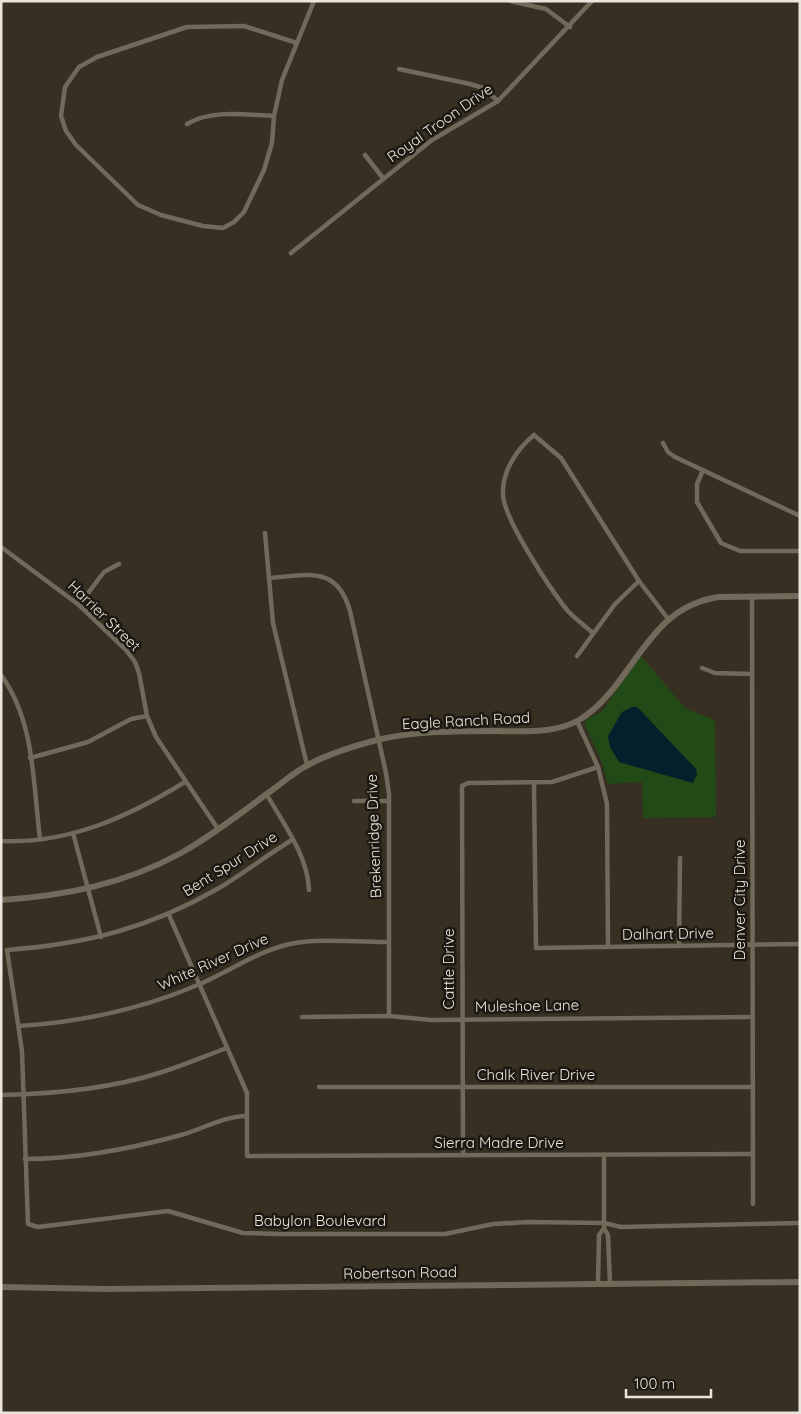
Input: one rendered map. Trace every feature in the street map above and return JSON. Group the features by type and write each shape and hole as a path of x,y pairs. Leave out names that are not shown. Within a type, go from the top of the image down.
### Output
{"street":[{"path":"297,43 244,26 188,27 97,57 79,67 65,87 61,116 66,131 76,144 138,204 162,215 203,226 222,228 238,218 248,204 270,150 274,116 282,80 297,43 314,1"},
{"path":"510,1 546,9 570,27"},
{"name":"Royal Troon Drive","path":"291,253 432,140 498,101 570,27 592,1"},
{"path":"399,69 470,84 482,88 498,101"},
{"path":"187,124 196,118 218,114 274,116"},
{"path":"365,155 383,178"},
{"path":"535,429 534,435 519,449 509,467 503,494 505,509 520,538 562,602 574,617 593,633"},
{"path":"534,435 547,444 561,458 640,581 669,620"},
{"path":"663,443 674,457 800,516"},
{"path":"703,470 696,484 697,502 721,542 740,551 800,551"},
{"path":"265,533 273,623 307,765"},
{"name":"Harrier Street","path":"1,547 79,605 126,650 135,662 147,716 156,737 218,829"},
{"path":"79,605 104,572 119,564"},
{"name":"Brekenridge Drive","path":"268,578 323,576 332,580 346,596 386,773 389,801 389,1016"},
{"path":"577,656 615,604 640,581"},
{"name":"Denver City Drive","path":"752,596 752,1204"},
{"name":"Eagle Ranch Road","path":"1,900 27,900 88,889 120,880 152,867 180,853 218,829 307,765 378,740 433,733 530,731 577,721 605,700 643,646 669,620 708,598 800,596"},
{"path":"702,668 716,673 752,674"},
{"path":"1,675 15,695 21,711 30,758 40,840"},
{"path":"30,758 88,742 131,719 147,716"},
{"path":"577,721 598,767 607,804 608,947"},
{"path":"534,784 564,780 598,767"},
{"path":"1,841 40,840 112,822 143,807 185,782"},
{"name":"Cattle Drive","path":"463,1155 462,788 464,784 534,784"},
{"name":"Dalhart Drive","path":"534,784 536,948 800,944"},
{"path":"267,795 306,870 309,890"},
{"path":"354,801 389,801"},
{"path":"73,833 101,938"},
{"name":"Bent Spur Drive","path":"19,1026 7,950 74,943 101,938 124,932 169,915 222,886 292,840"},
{"path":"679,946 680,858"},
{"path":"19,1026 24,1095 25,1159 72,1157 114,1151 184,1134 237,1116 247,1116 247,1093 169,915"},
{"name":"White River Drive","path":"19,1026 52,1024 121,1011 158,1000 200,984 272,949 293,943 389,942"},
{"name":"Muleshoe Lane","path":"302,1017 389,1016 431,1020 462,1020 753,1017"},
{"path":"1,1095 63,1092 115,1084 159,1074 227,1048"},
{"name":"Chalk River Drive","path":"319,1087 753,1087"},
{"name":"Sierra Madre Drive","path":"247,1116 247,1156 752,1154"},
{"path":"604,1155 604,1225 608,1235 610,1283"},
{"name":"Babylon Boulevard","path":"25,1159 26,1218 31,1226 96,1221 168,1211 243,1233 445,1234 493,1224 604,1225"},
{"path":"604,1225 622,1227 800,1223"},
{"path":"598,1283 599,1235 604,1225"},
{"name":"Robertson Road","path":"1,1287 105,1289 800,1282"}],"green space":[{"path":"641,656 686,709 715,720 716,817 643,818 642,782 608,784 601,760 585,725 586,720 602,711"}],"water":[{"path":"632,707 637,707 696,769 697,774 693,783 619,762 610,747 608,736 622,712"}]}
